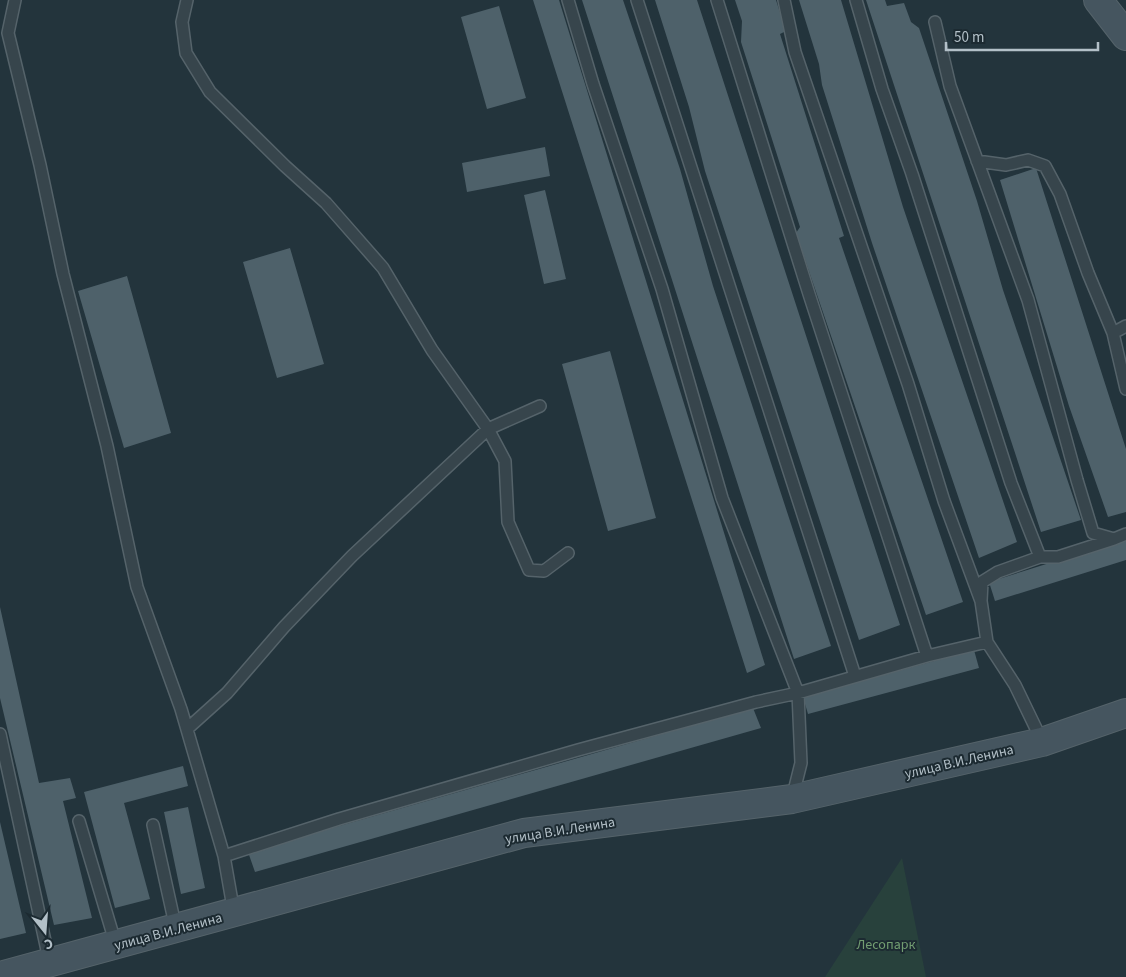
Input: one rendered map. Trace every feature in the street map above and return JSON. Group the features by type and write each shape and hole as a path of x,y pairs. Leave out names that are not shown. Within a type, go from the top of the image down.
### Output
{"main road":[{"path":"1098,0 1126,36"},
{"name":"улица В.И.Ленина","path":"0,976 50,964 524,833 792,799 1042,742 1126,712"}],"lane":[{"path":"15,0 8,33 40,165 63,274 107,446 137,587 187,729 224,856 234,913"},
{"path":"187,0 182,22 186,53 210,92 285,166 326,203 384,268 432,350 488,429 505,461 508,522 529,570 544,571 568,553"},
{"path":"568,0 593,84 662,289 722,498 798,693 800,763 792,799"},
{"path":"637,0 855,676"},
{"path":"717,0 926,656"},
{"path":"784,0 796,52 908,384 944,501 981,601"},
{"path":"856,0 882,89 912,174 1011,483 1040,557"},
{"path":"934,22 950,86 1028,300 1076,480 1093,533 1114,539"},
{"path":"977,161 1006,165 1028,160 1045,166 1060,194 1088,273 1113,333 1126,389"},
{"path":"1113,333 1126,326"},
{"path":"187,729 227,693 284,627 352,556 488,429 540,406"},
{"path":"1042,742 1015,685 987,642 981,601 982,582 998,572 1040,557 1058,557 1126,534"},
{"path":"224,856 339,819 578,750 756,702 798,693 926,656 987,642"},
{"path":"0,734 50,964"},
{"path":"79,821 116,945"},
{"path":"153,825 176,929"}],"green space":[{"name":"Лесопарк","path":"902,858 926,977 825,977"}],"building":[{"path":"533,0 559,0 765,665 747,673"},
{"path":"582,0 623,0 680,169 713,286 831,646 794,659"},
{"path":"655,0 697,0 900,625 859,640 705,171 689,107"},
{"path":"735,0 776,0 786,31 780,34 844,236 839,238 963,602 926,615 796,233 800,227 741,42 742,21"},
{"path":"799,0 841,0 903,207 1017,542 979,558 872,243 822,85 819,64"},
{"path":"866,0 885,0 887,6 904,3 911,22 919,28 977,201 1003,290 1081,520 1041,532"},
{"path":"499,6 526,98 487,109 461,17"},
{"path":"545,147 550,176 467,192 462,163"},
{"path":"1036,168 1126,449 1126,512 1108,517 1069,406 1000,180"},
{"path":"545,190 566,279 544,284 524,195"},
{"path":"290,248 324,364 277,378 243,262"},
{"path":"127,276 171,433 124,448 78,291"},
{"path":"610,351 656,518 608,531 562,364"},
{"path":"1126,539 1126,560 995,601 989,582"},
{"path":"0,607 39,783 70,778 76,798 63,801 92,918 54,925 0,698"},
{"path":"974,650 979,668 808,714 803,697"},
{"path":"753,708 761,728 255,872 248,852"},
{"path":"183,766 188,786 124,803 150,899 115,908 84,792"},
{"path":"188,807 205,888 181,894 164,812"},
{"path":"0,822 26,933 0,939"}]}
